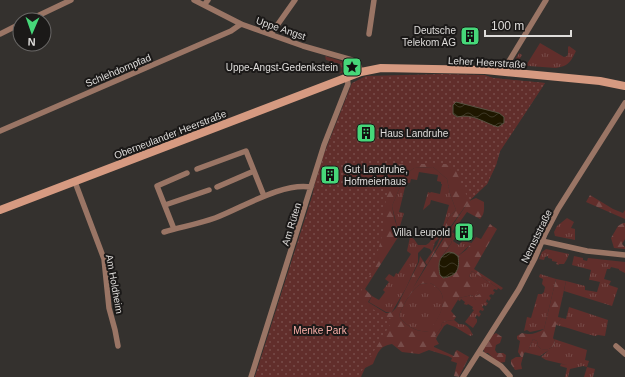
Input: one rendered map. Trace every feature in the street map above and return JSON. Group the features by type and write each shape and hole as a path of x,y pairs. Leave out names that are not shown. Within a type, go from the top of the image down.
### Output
{"main road":[{"name":"Leher Heerstraße","path":"347,76 381,68 503,71 600,81 625,86"},
{"name":"Oberneulander Heerstraße","path":"0,210 347,76"}],"street":[{"path":"46,12 71,0"},
{"name":"Uppe Angst","path":"194,0 241,24 352,60 359,66 361,72"},
{"path":"204,5 208,0"},
{"path":"271,34 295,0"},
{"path":"369,34 374,0"},
{"path":"503,71 546,0"},
{"name":"Schlehdornpfad","path":"0,131 231,31 241,24"},
{"path":"0,34 12,28"},
{"name":"Am Rüten","path":"251,377 324,145 348,84 347,76"},
{"name":"Nernststraße","path":"463,377 519,289 562,203 625,103"},
{"path":"196,169 246,151 264,196"},
{"path":"217,187 254,171"},
{"path":"174,229 157,186 187,173"},
{"name":"Am Holdheim","path":"75,182 104,259 109,308 118,346"},
{"path":"164,232 215,218 264,196 302,185 311,187"},
{"path":"165,205 209,190"},
{"path":"542,241 587,251 625,255"},
{"path":"616,346 625,354"},
{"path":"479,352 501,366 510,376"}],"green space":[{"path":"540,43 564,57 568,54 569,46 576,51 573,58 569,62 564,66 556,68 515,65 515,60 519,53 522,55 519,60 527,64"},
{"path":"325,56 354,65 355,67 339,74 342,70 340,64 326,60"},
{"name":"Menke Park","path":"442,74 484,75 493,78 545,83 500,151 496,165 487,184 469,201 456,171 446,164 397,164 386,198 383,232 373,270 356,300 393,320 358,377 255,377 312,197 324,154 352,83 366,76"},
{"name":"Menke Park","path":"484,75 493,78 545,83 500,151 496,165 487,184 469,201 476,198 484,202 482,217 480,219 467,212 452,232 452,242 440,259 453,275 458,266 458,256 466,250 476,237 481,239 490,224 497,229 474,269 503,288 501,290 472,271 469,276 477,284 478,291 476,296 482,291 484,293 481,300 476,300 472,295 459,298 451,311 456,317 454,320 442,323 441,328 435,336 437,337 436,339 439,344 434,347 454,356 457,350 469,357 459,377 454,376 457,363 451,361 452,358 448,356 429,350 419,354 402,352 392,344 382,348 373,364 365,368 361,377 255,377 312,197 366,186","holes":["433,167 447,179 450,194 456,210 449,217 437,245 425,262 427,265 443,237 469,201 413,288 426,265 420,256 419,262 396,308 392,312 386,313 368,302 372,296 365,289 400,234 395,221 392,206 405,175 414,168","430,283 441,293 443,299 441,312 429,331 416,330 408,326 399,316 414,289 421,284"]},
{"path":"433,167 447,179 450,194 456,210 449,217 440,237 449,205 431,200 430,204 423,210 428,192 440,194 442,184 441,182 437,181 438,175 419,172 417,180 411,179 410,183 406,183 399,212 404,213 400,226 397,226 392,206 405,175 414,168"},
{"path":"590,195 613,209 623,213 625,210 625,219 586,202"},
{"path":"567,218 574,222 571,228 575,229 575,240 555,236 554,232 557,226"},
{"path":"625,223 625,239 622,244 625,249 614,248 611,238 618,226"},
{"path":"452,232 457,235 453,241 459,245 462,241 472,243 458,256 454,253 444,254 452,242"},
{"path":"435,235 439,236 439,238 435,242 432,252 430,249 424,247 418,253 418,262 406,288 392,312 386,312 369,302 372,296 379,300 385,292 383,290 389,282 385,279 389,274 394,277 396,273 398,274 411,254 407,251 410,237 414,239 418,245 426,245"},
{"path":"546,249 569,254 564,264 559,265 556,264 557,262 548,258 548,256 545,257 544,260 539,259 542,252"},
{"path":"574,256 583,258 583,260 587,261 588,258 625,262 625,273 619,269 611,267 610,269 607,269 604,279 611,281 609,285 618,288 612,306 564,291 566,281 585,286 585,290 597,292 600,282 589,280 591,270 572,265"},
{"path":"472,271 498,288 497,290 494,289 493,291 495,292 493,295 491,294 489,296 491,298 489,301 487,299 486,302 488,303 486,306 484,305 482,307 484,309 483,311 480,310 479,312 481,314 479,317 477,315 475,318 477,319 477,322 473,328 465,322 474,310 472,309 473,307 468,304 464,304 465,302 461,299 460,301 458,300 459,298 472,295 476,300 481,300 480,294 476,296 472,279 469,276"},
{"path":"540,274 556,279 544,329 530,332 527,330 524,331 527,317 531,318 538,294 542,294 544,292 545,287 542,284 543,279 539,277"},
{"path":"556,279 566,281 558,317 562,318 556,325 553,338 555,341 554,344 550,348 541,349 538,346 537,341 533,339 529,349 524,353 521,364 522,369 515,370 511,364 511,360 516,357 521,357 518,352 520,341 517,339 517,336 522,333 531,334 544,329"},
{"path":"430,283 441,293 443,305 441,312 430,331 416,330 408,326 399,316 414,289 421,284"},
{"path":"569,307 608,320 605,336 595,336 556,325 562,318 566,319"},
{"path":"454,320 469,328 473,335 470,336 447,324 437,337 435,336 441,328 442,323"},
{"path":"496,333 502,337 500,343 496,345 495,350 497,353 503,353 506,355 505,362 498,363 488,353 485,353 483,349 488,341 490,341 490,336"},
{"path":"533,339 537,341 538,346 541,349 548,349 552,347 555,341 554,339 587,350 585,360 589,361 587,367 583,366 570,369 568,377 565,377 567,368 560,366 561,364 567,365 546,360 541,357 549,350 540,356 524,352 529,349"},
{"path":"587,367 595,369 593,377 584,377"}],"water":[{"path":"456,102 499,113 504,117 504,123 498,127 473,117 457,117 453,114 453,105"},
{"path":"449,252 458,256 458,268 452,276 443,278 440,275 440,261 445,254"}],"place":[{"name":"Deutsche Telekom AG","path":"470,36"},
{"name":"Uppe-Angst-Gedenkstein","path":"352,67"},
{"name":"Haus Landruhe","path":"366,133"},
{"name":"Gut Landruhe, Hofmeierhaus","path":"330,175"},
{"name":"Villa Leupold","path":"464,232"}]}
